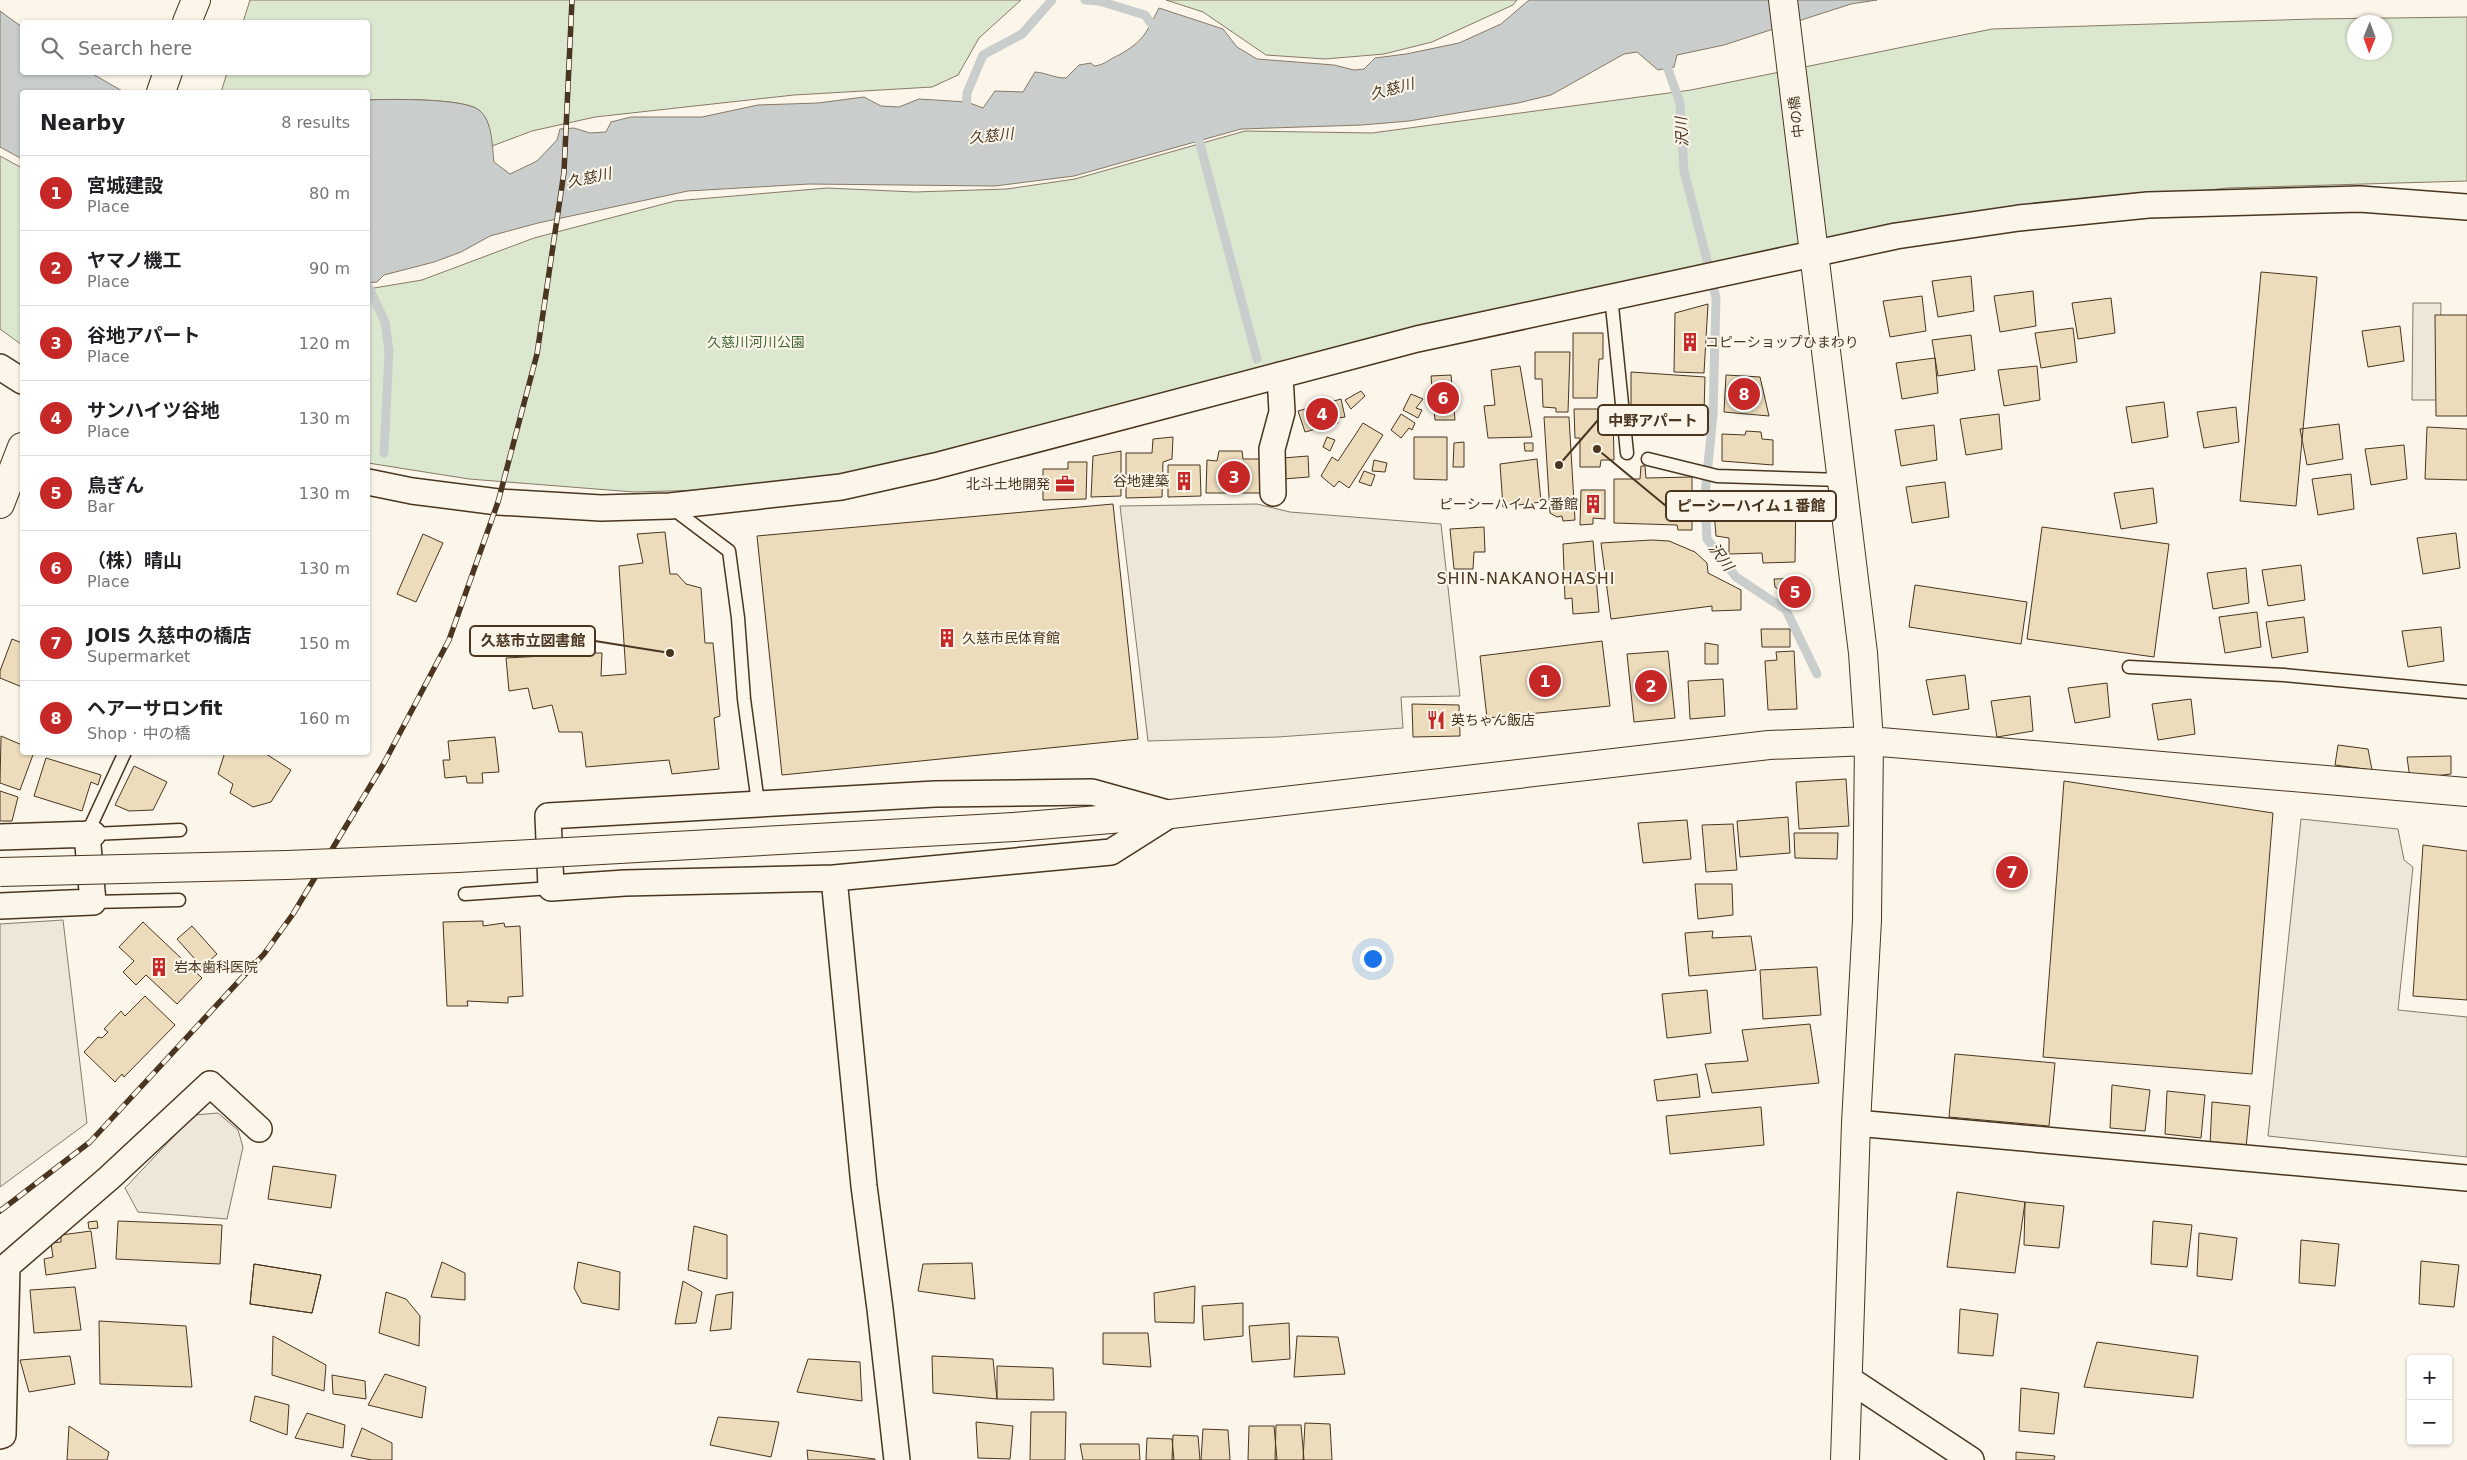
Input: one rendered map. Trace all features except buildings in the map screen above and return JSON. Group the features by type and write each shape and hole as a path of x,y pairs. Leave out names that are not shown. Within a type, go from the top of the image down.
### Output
{"street":[{"path":"188,20 196,0"},
{"name":"中の橋","path":"1783,0 1862,652 1869,741 1867,920 1856,1123 1845,1460"},
{"path":"162,90 167,75"},
{"path":"370,482 412,491 498,502 601,508 670,506 841,487 944,464 1417,339 1611,296 1812,244 1896,236 2000,220 2148,205 2360,200 2467,207"},
{"path":"0,367 20,380"},
{"path":"1273,494 1272,449 1282,412 1280,376"},
{"path":"0,504 20,452"},
{"path":"0,872 287,865 458,858 1014,827 1171,814 1768,745 1869,741 2467,792"},
{"path":"1092,792 1171,814 1111,852 834,878 625,883 551,888 548,816 935,794 1092,792"},
{"path":"0,837 90,834 94,902 0,906"},
{"path":"834,878 864,1186 897,1460"},
{"path":"0,1436 3,1435 7,1266 108,1178 210,1084 259,1129"},
{"path":"1856,1123 2467,1178"},
{"path":"1847,1378 1971,1460"}],"lane":[{"path":"1611,296 1627,453"},
{"path":"1648,459 1717,476 1841,480"},
{"path":"670,506 730,551 738,618 744,699 758,803"},
{"path":"2129,667 2284,675 2467,692"},
{"path":"125,755 90,834 180,830"},
{"path":"465,894 551,888"},
{"path":"94,902 179,900"}],"green space":[{"path":"250,0 1021,0 979,38 958,75 932,87 794,95 595,117 532,131 492,146 485,117 482,113 471,106 458,103 426,100 370,100 370,90 222,90 226,75 370,75 370,20 244,20"},
{"path":"1166,0 1517,0 1513,5 1432,42 1384,54 1325,59 1266,55 1203,12"},
{"name":"久慈川河川公園","path":"2467,17 2467,181 2227,188 1967,217 948,453 774,488 634,492 469,479 370,463 370,289 422,280 534,238 675,201 827,188 915,192 1007,189 1075,179 1245,131 1372,133 1691,90 1992,29 2347,19 2347,60 2392,60 2392,18"},
{"path":"0,156 20,167 20,344 0,329"}],"shaded area":[{"path":"2413,303 2441,303 2439,400 2412,400"},
{"path":"1257,504 1290,512 1441,524 1460,696 1401,697 1403,728 1278,737 1148,741 1120,506"},
{"path":"2301,819 2398,829 2404,860 2413,867 2398,1010 2467,1017 2467,1157 2268,1136"},
{"path":"63,920 87,1123 0,1187 0,924"},
{"path":"218,1113 238,1130 243,1147 227,1219 138,1212 125,1188 194,1115"}],"water":[{"name":"久慈川","path":"1529,0 1877,0 1851,4 1724,45 1677,55 1674,67 1658,70 1637,52 1624,54 1551,95 1518,103 1409,121 1362,125 1241,129 1074,176 995,186 809,184 688,191 538,223 490,236 461,252 434,262 384,275 377,282 370,283 370,100 443,101 471,106 479,110 484,115 489,127 494,162 510,174 537,161 557,140 560,129 574,128 590,133 606,132 611,122 631,117 702,117 758,105 818,103 864,97 881,106 899,107 919,99 967,102 983,108 995,91 1023,92 1035,72 1066,78 1079,65 1091,63 1094,66 1098,65 1119,55 1144,36 1159,8 1223,29 1237,47 1257,59 1334,65 1354,70 1364,69 1375,58 1406,54 1459,43 1501,24"},
{"path":"0,11 20,26 20,75 94,75 121,90 20,90 20,158 0,147"}],"waterway":[{"path":"966,112 967,93 983,55 1022,34 1052,0"},
{"path":"1085,0 1099,1 1145,15 1158,33"},
{"name":"沢川","path":"1664,58 1680,103 1684,171 1708,264"},
{"path":"1196,129 1257,359"},
{"name":"沢川","path":"1713,286 1716,298 1713,415 1705,495 1707,539 1736,577 1786,610 1817,674"},
{"path":"370,290 385,322 389,351 384,453"}],"railway":[{"path":"0,1211 90,1142 264,954 293,914 384,763 449,640 498,502 537,354 564,172 572,0"}],"place":[{"name":"コピーショップひまわり","path":"1690,342"},
{"name":"ヘアーサロンfit","path":"1744,394"},
{"name":"（株）晴山","path":"1443,398"},
{"name":"サンハイツ谷地","path":"1322,414"},
{"name":"ピーシーハイム１番館","path":"1597,449"},
{"name":"中野アパート","path":"1559,465"},
{"name":"谷地アパート","path":"1234,477"},
{"name":"谷地建築","path":"1184,481"},
{"name":"北斗土地開発","path":"1065,484"},
{"name":"ピーシーハイム２番館","path":"1593,504"},
{"name":"鳥ぎん","path":"1795,592"},
{"name":"久慈市民体育館","path":"947,638"},
{"name":"久慈市立図書館","path":"670,653"},
{"name":"宮城建設","path":"1545,681"},
{"name":"ヤマノ機工","path":"1651,686"},
{"name":"英ちゃん飯店","path":"1436,720"},
{"name":"JOIS 久慈中の橋店","path":"2012,872"},
{"name":"岩本歯科医院","path":"159,967"}],"district":[{"name":"SHIN-NAKANOHASHI","path":"1526,578"}]}
